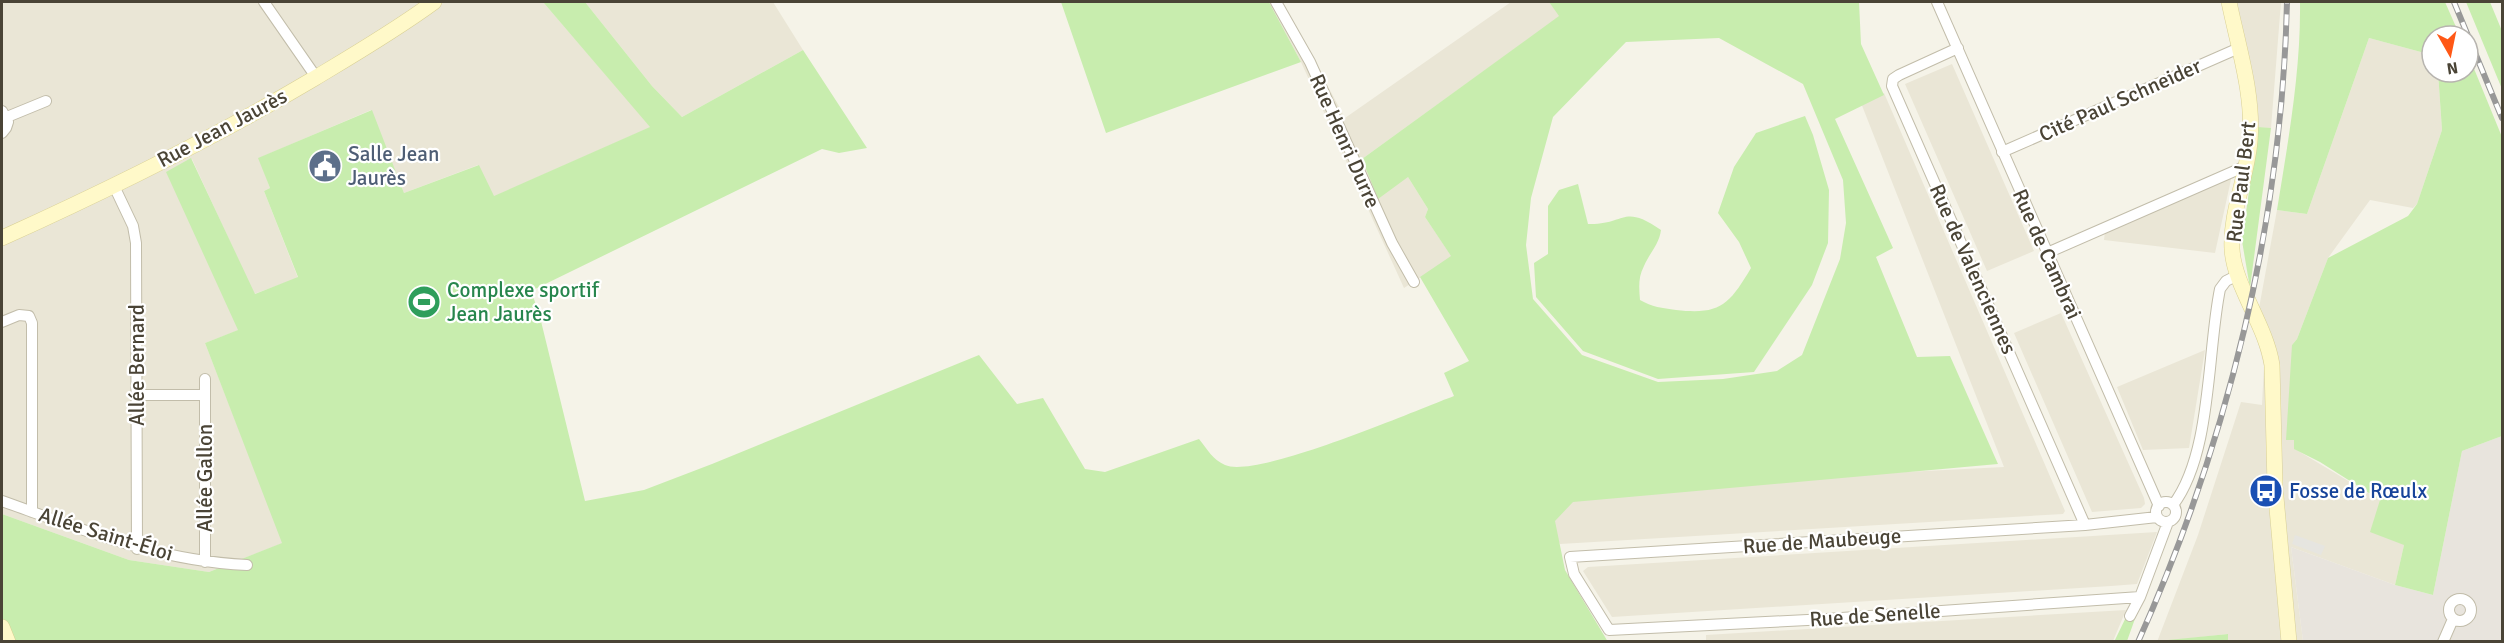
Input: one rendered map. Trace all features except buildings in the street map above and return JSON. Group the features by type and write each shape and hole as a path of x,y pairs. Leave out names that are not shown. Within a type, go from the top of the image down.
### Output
{"street":[{"path":"264,2 316,77"},
{"name":"Rue Jean Jaurès","path":"2,238 114,186 261,109 387,34 434,2"},
{"name":"Rue Henri Durre","path":"1276,2 1310,62 1392,243 1414,282"},
{"name":"Rue de Cambrai","path":"1937,2 2159,506"},
{"name":"Rue Paul Bert","path":"2230,5 2251,119 2250,144 2232,235 2232,252 2238,275 2266,340 2272,365 2275,486 2289,642"},
{"name":"Rue de Valenciennes","path":"1958,48 1895,77 1892,86 2085,525"},
{"name":"Cité Paul Schneider","path":"2002,152 2239,48"},
{"path":"2,133 7,126 4,114 46,101"},
{"path":"2047,253 2246,166"},
{"name":"Allée Bernard","path":"114,186 136,237 137,549"},
{"path":"2163,520 2176,515 2173,505 2182,490 2199,439 2220,289 2226,281 2238,275"},
{"path":"2,322 23,314 29,316 32,323 32,512"},
{"name":"Allée Gallon","path":"205,379 206,561"},
{"name":"Allée Gallon","path":"137,394 205,395"},
{"name":"Allée Saint-Éloi","path":"2,501 137,549 206,561 247,565"},
{"path":"2163,520 2156,513 2159,506 2166,502 2173,505"},
{"path":"2130,616 2140,597 2163,520"},
{"name":"Rue de Maubeuge","path":"1609,630 1574,574 1570,557 2163,520"},
{"name":"Rue de Senelle","path":"1609,630 1827,619 2140,597"},
{"name":"Rue Paul Bert","path":"2286,602 2294,642"},
{"path":"2443,642 2453,619"},
{"path":"2,627 8,642"}],"shaded area":[{"path":"2,2 543,2 651,127 493,197 478,165 404,193 371,110 259,158 270,188 264,191 298,278 254,294 192,159 167,172 239,330 205,343 283,543 209,572 129,560 2,514"},
{"path":"585,2 773,2 803,50 682,117 652,86"},
{"path":"1269,2 1282,2 1345,118 1511,2 1549,2 1560,16 1362,159 1408,177 1428,209 1425,217 1452,257 1404,288 1301,62"},
{"path":"2223,2 2281,2 2271,128 2242,127 2242,90"},
{"path":"2369,38 2420,52 2420,84 2439,84 2442,130 2417,204 2413,208 2370,200 2328,258 2297,339 2292,345 2295,449 2380,500 2404,545 2395,585 2291,547 2303,641 2228,641 2227,634 2157,642 2198,535 2241,402 2262,405 2264,366 2255,330 2277,210 2307,214"},
{"path":"1952,64 2034,251 1987,271 1905,84"},
{"path":"1884,93 2065,511 2063,514 1560,544 1530,491 2004,467 1861,103"},
{"path":"2232,175 2215,253 2104,240 2105,231"},
{"path":"2061,313 2144,498 2145,504 2141,508 2092,512 2014,333"},
{"path":"2205,350 2189,448 2143,450 2117,387"},
{"path":"2502,436 2502,641 2303,641 2291,547 2395,585 2433,595 2462,451"},
{"path":"2157,532 2137,584 2111,586 1612,617 1583,571 1588,567"},
{"path":"2295,535 2325,546 2321,555 2292,544"},
{"path":"2126,610 2113,641 1706,641 1706,635"}],"green space":[{"path":"543,2 585,2 652,86 682,117 803,50 867,148 839,153 822,149 531,291 539,313 585,501 644,490 979,355 1017,404 1043,398 1085,469 1105,472 1199,439 1221,463 1242,467 1301,453 1454,396 1444,373 1469,361 1420,277 1451,256 1425,217 1428,209 1408,177 1378,199 1362,159 1559,16 1549,2 1859,2 1861,44 1884,95 1835,119 1893,248 1876,257 1917,357 1950,356 1998,464 1573,502 1555,521 1565,570 1608,642 2,641 2,514 129,560 209,572 282,543 205,343 238,330 166,172 191,158 255,294 298,277 264,191 270,188 258,158 372,110 404,193 479,165 494,196 650,127","holes":["1719,38 1803,84 1843,180 1846,223 1840,259 1802,355 1777,371 1723,379 1658,382 1582,355 1533,299 1526,245 1531,198 1553,117 1626,42"]},
{"path":"1061,2 1269,2 1301,62 1106,133"},
{"path":"2300,2 2445,2 2455,24 2420,24 2420,52 2369,38 2307,214 2277,210 2296,80"},
{"path":"2466,2 2490,2 2502,31 2502,89 2480,36 2480,24 2475,24"},
{"path":"2480,83 2502,137 2502,436 2462,451 2433,595 2395,585 2404,545 2370,532 2380,500 2320,462 2294,449 2294,440 2286,440 2292,345 2297,339 2328,258 2408,216 2417,204 2442,130 2439,84"},
{"path":"1805,116 1829,190 1828,243 1812,285 1754,372 1658,379 1583,351 1536,297 1534,263 1548,254 1548,206 1559,190 1578,184 1588,224 1610,222 1631,216 1661,230 1641,274 1640,300 1657,307 1691,311 1703,311 1722,305 1736,291 1751,268 1739,242 1718,213 1734,167 1756,133"},
{"path":"2258,127 2271,128 2250,288 2242,241"},
{"path":"2129,611 2136,616 2127,641 2114,642"},
{"path":"2228,634 2228,641 2158,641"}],"railway":[{"path":"2138,642 2199,488 2244,329 2261,248 2274,166 2283,84 2287,2"},
{"path":"2454,2 2502,118"}],"place":[{"name":"Salle Jean Jaurès","path":"325,166"},
{"name":"Complexe sportif Jean Jaurès","path":"424,302"},
{"name":"Fosse de Rœulx","path":"2266,491"}]}
